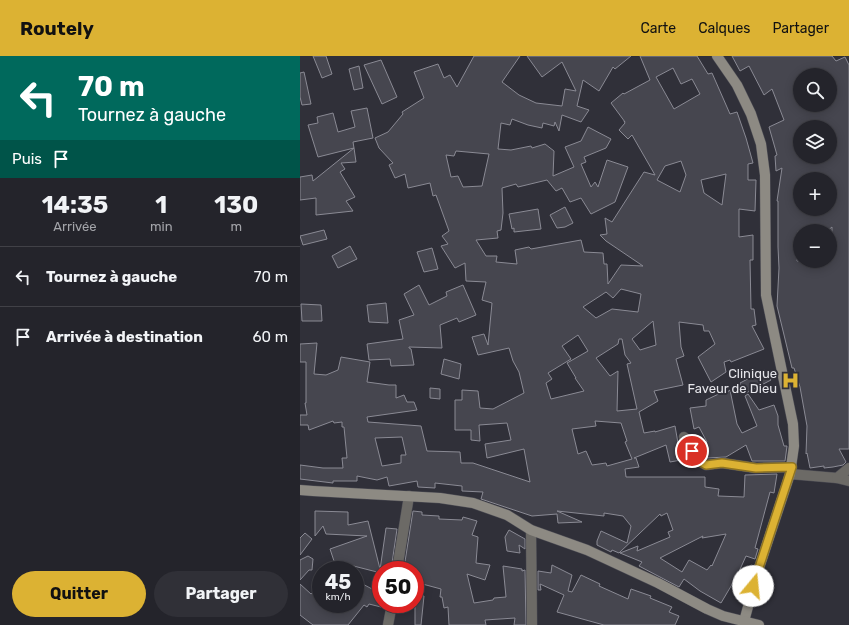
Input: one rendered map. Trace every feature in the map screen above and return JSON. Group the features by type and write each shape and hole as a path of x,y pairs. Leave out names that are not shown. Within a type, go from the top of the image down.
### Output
{"main road":[{"path":"717,56 737,86 748,108 761,144 765,175 766,295 793,424 794,446 791,470 757,574 743,623"},
{"path":"300,490 440,498 473,503 507,516 531,530 587,550 658,583 723,616 743,623 759,625"}],"street":[{"path":"684,437 695,457 706,465 722,463 756,468 791,470 849,481"},
{"path":"837,478 849,468"},
{"path":"398,561 409,496"},
{"path":"531,530 532,625"},
{"path":"388,625 390,613"}],"building":[{"path":"313,56 326,56 332,74 322,78"},
{"path":"474,56 520,56 502,82 519,95 536,103 562,106 565,89 576,91 562,62 542,77 527,56 631,56 615,69 613,67 599,91 583,80 577,106 589,110 581,122 562,115 559,131 555,122 554,126 543,123 542,128 512,119 510,125 501,123 498,149 511,150 531,146 532,148 545,144 554,151 553,176 574,167 565,147 581,141 588,127 611,139 606,148 584,157 586,162 581,164 591,187 595,182 598,187 607,160 628,167 615,202 591,214 581,198 570,202 562,188 556,191 547,180 518,187 516,184 502,188 503,213 501,230 497,231 498,238 476,240 486,256 497,256 496,262 517,264 515,250 529,247 531,249 581,240 584,252 603,253 604,264 607,264 608,284 621,265 643,266 606,241 600,235 607,234 605,218 612,222 644,172 655,175 632,135 628,139 619,130 625,123 624,121 625,122 611,103 623,93 624,94 650,80 640,56 697,56 708,74 712,73 730,114 737,112 753,163 748,164 748,180 756,180 755,211 739,209 739,237 753,235 753,260 750,260 751,309 754,309 756,325 752,326 764,349 731,362 730,360 724,362 726,372 711,382 698,357 715,344 709,331 704,331 703,325 679,322 681,347 684,356 676,359 683,385 654,391 658,401 639,412 644,433 655,432 675,426 681,460 670,462 666,445 634,458 636,458 639,467 625,469 626,477 705,477 705,487 719,489 718,496 744,497 745,475 777,474 774,493 770,492 755,548 758,549 755,559 746,556 737,576 721,603 700,591 684,579 679,587 639,566 642,562 620,553 638,546 637,551 670,537 668,532 673,530 667,513 661,516 660,514 619,553 612,550 611,552 597,545 597,541 601,531 627,543 631,526 623,516 604,513 604,516 557,511 582,522 558,523 557,514 532,516 481,499 483,492 462,491 462,486 435,483 435,488 418,487 417,481 389,486 387,477 377,480 357,476 357,481 333,481 333,483 300,479 300,465 323,468 343,468 342,458 347,458 344,427 342,427 342,422 334,423 333,421 309,430 308,425 300,425 300,415 307,415 305,403 306,362 300,362 300,344 317,343 314,374 326,375 338,370 341,357 370,362 367,382 396,385 396,398 404,395 407,402 414,402 417,410 367,417 368,422 421,426 427,451 460,452 461,463 473,463 530,482 524,449 487,458 485,444 511,440 507,423 479,425 480,441 471,440 471,430 455,430 455,400 462,400 462,390 478,391 480,408 493,409 524,393 519,372 513,361 509,348 478,355 472,337 484,334 488,345 492,303 482,300 486,282 466,281 465,263 455,268 441,246 448,244 442,236 449,231 436,195 433,196 430,183 408,188 405,174 395,178 389,165 393,163 379,148 375,138 388,132 403,114 402,112 424,98 414,72 438,64 444,78 450,75 457,87","holes":["673,68 681,84 692,79 700,94 674,109 656,77","456,151 489,154 482,186 463,187 458,176 451,177 446,155 454,156","681,161 686,175 680,192 657,180 665,166","726,174 722,205 704,193 701,180","621,289 641,294 638,312 612,309 596,318 583,307 606,292 613,298","653,321 656,345 640,350 632,339","578,335 588,351 567,363 584,391 551,399 546,383 552,379 548,373 571,359 562,346","619,339 622,339 625,355 631,363 627,364 637,409 617,411 618,371 610,376 596,358 618,344","595,421 621,423 627,441 625,442 632,459 607,466 606,463 592,465 586,451 578,454 572,429 596,426","402,437 406,455 401,455 401,463 382,466 375,438","726,534 712,566 711,565 707,570 689,560 682,572 660,558 703,536 702,538"]},
{"path":"732,56 832,56 836,61 845,57 849,65 849,449 839,449 846,462 843,465 824,468 824,466 810,468 807,453 806,454 807,426 800,387 794,368 792,368 777,306 779,268 777,201 782,168 776,171 775,156 777,155 769,127 784,120 772,89 764,95 749,66 740,71"},
{"path":"381,60 397,97 382,104 364,65"},
{"path":"359,66 363,88 354,90 349,69"},
{"path":"304,72 311,104 302,105 300,97 300,73"},
{"path":"367,108 373,138 353,142 354,148 318,157 308,125 318,123 317,117 333,113 338,132 355,127 351,111"},
{"path":"354,148 356,162 341,163 345,169 340,172 355,197 346,201 353,211 316,215 316,198 300,200 300,177 312,175 313,181"},
{"path":"565,207 573,223 565,227 557,228 550,215"},
{"path":"538,209 541,229 514,232 509,214"},
{"path":"324,230 327,239 303,245 300,236"},
{"path":"350,246 357,259 338,268 332,256"},
{"path":"432,248 438,269 424,272 417,252"},
{"path":"419,285 429,305 447,296 446,292 463,285 476,315 459,322 457,318 440,325 442,348 409,347 411,349 414,365 391,366 390,359 369,360 367,344 403,339 399,320 414,315 404,294"},
{"path":"386,303 388,323 369,322 367,305"},
{"path":"301,304 321,305 322,321 302,321"},
{"path":"444,359 461,364 459,379 441,374"},
{"path":"765,370 771,380 744,394 740,383"},
{"path":"430,388 440,389 440,399 430,398"},
{"path":"730,390 737,424 742,433 757,426 745,396 748,394 759,410 774,405 778,416 778,425 784,446 787,446 785,461 752,461 746,445 726,457 707,458 701,453 698,449 707,442 699,427 694,429 690,408 706,406 706,400 725,391 726,393"},
{"path":"315,511 348,512 348,525 368,521 378,561 372,561 372,571 364,569 364,561 334,561 330,549 367,536 326,534 323,526 315,536"},
{"path":"413,511 422,512 422,515 439,516 439,519 462,520 463,517 477,521 472,535 478,537 476,563 490,565 485,580 467,574 474,603 493,600 494,598 506,597 503,566 522,569 522,571 525,570 526,625 514,625 515,618 485,620 486,625 449,625 448,607 444,608 442,597 440,597 441,589 424,584 424,561 405,561"},
{"path":"386,528 397,529 392,561 381,561"},
{"path":"509,530 525,539 525,549 519,545 520,553 507,551 505,537"},
{"path":"305,533 312,539 300,555 300,538"},
{"path":"308,556 313,559 312,570 309,570 300,580 300,560"},
{"path":"552,565 572,575 568,591 572,592 581,575 600,584 599,586 628,599 631,589 651,596 650,598 672,607 669,612 679,616 675,625 604,625 557,612 564,595 540,584 541,590 538,590 538,571 551,573"},
{"path":"300,584 311,594 312,593 312,613 358,613 348,625 313,625 300,615"},
{"path":"364,585 372,589 372,605 369,604 367,607 364,605"},
{"path":"415,613 422,613 421,625 415,625"}],"place":[{"name":"Clinique Faveur de Dieu","path":"790,380"}],"route":[{"path":"692,451 699,461 706,465 730,463 756,468 792,467 753,586"}]}
